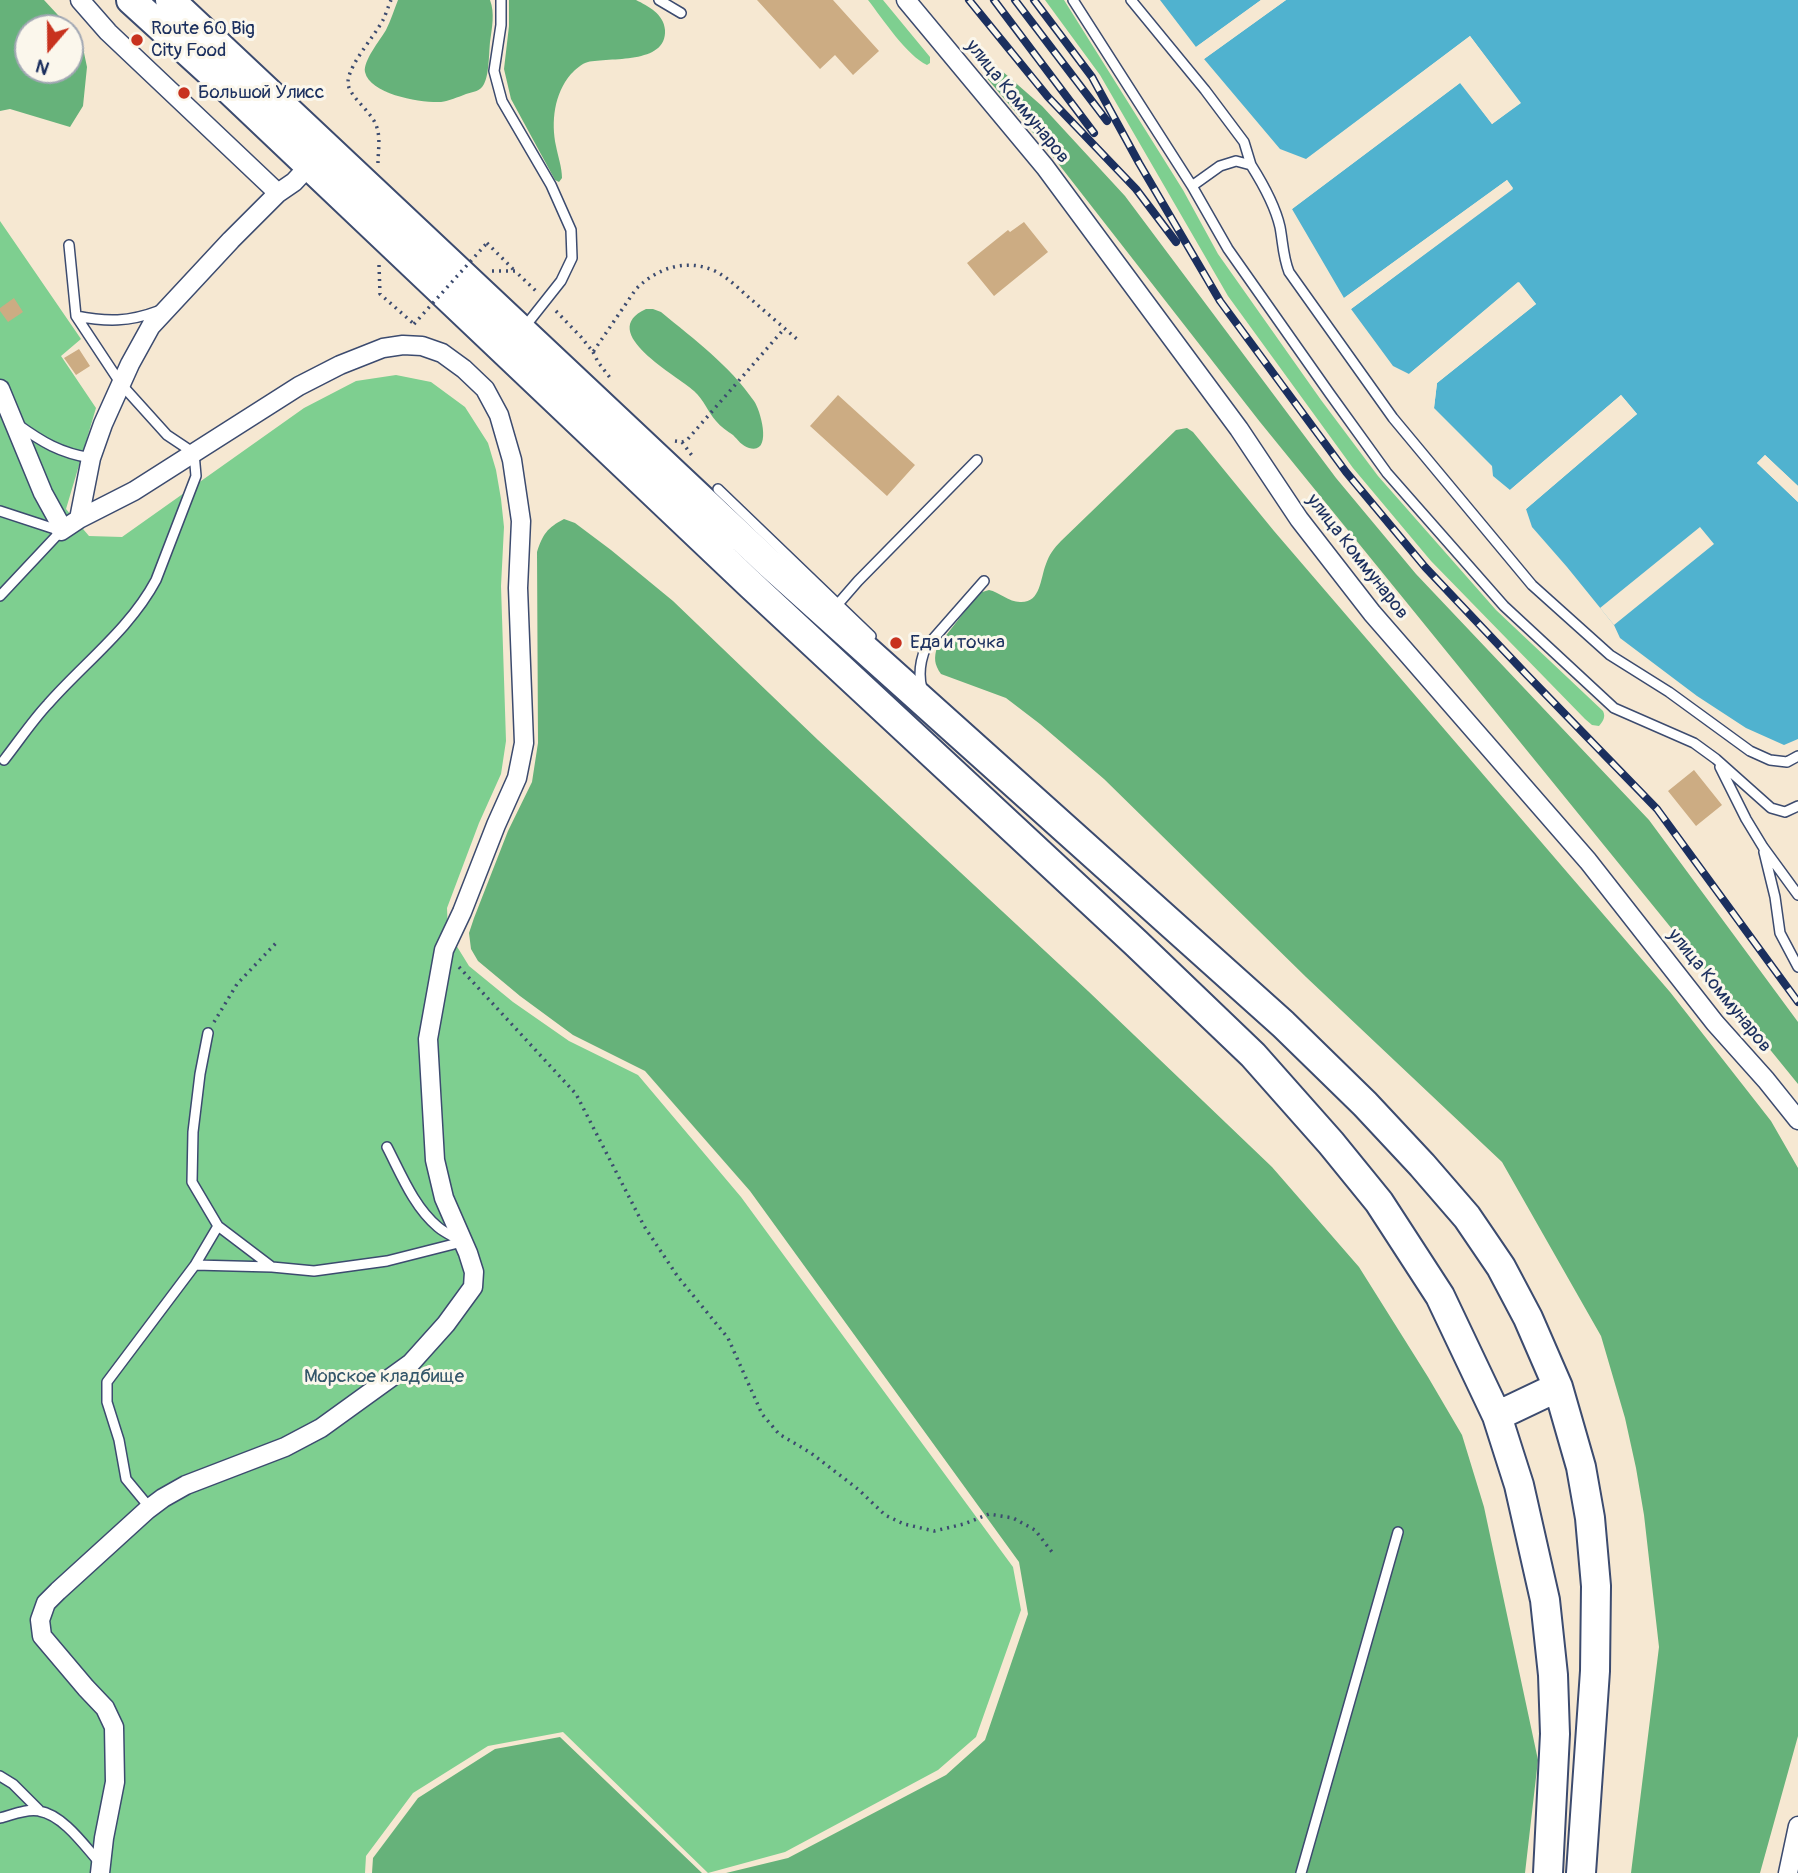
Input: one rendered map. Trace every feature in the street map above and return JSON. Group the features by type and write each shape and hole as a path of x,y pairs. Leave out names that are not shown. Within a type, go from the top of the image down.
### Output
{"highway":[{"path":"131,0 1253,1055 1379,1202 1440,1296 1497,1416 1519,1485 1545,1600 1553,1675 1555,1734 1548,1873"},
{"path":"170,0 770,564 923,694 1283,1024 1365,1104 1467,1217 1501,1267 1528,1318 1558,1387 1581,1467 1590,1518 1595,1586 1595,1671 1581,1873"},
{"path":"1497,1416 1558,1387"}],"street":[{"path":"80,0 108,32 278,193"},
{"name":"улица Коммунаров","path":"906,0 1045,167 1239,429 1298,519 1372,613 1588,861 1715,1023 1798,1120"},
{"path":"79,519 91,458 103,424 151,326 278,193 294,182 309,166"},
{"path":"0,389 61,531 134,491 299,386 340,365 383,348 422,346 442,353 485,389 499,415 512,460 521,521 518,588 524,743 517,778 444,950 428,1039 435,1160 444,1198 474,1272 473,1287 446,1324 411,1363 321,1428 285,1447 186,1485 163,1498 46,1603 40,1620 42,1636 105,1708 114,1727 115,1782 100,1868"},
{"path":"1788,1873 1798,1826"}],"lane":[{"path":"501,0 501,25 494,71 502,101 551,185 571,230 572,257 561,281 522,331"},
{"path":"659,0 681,13"},
{"path":"1073,0 1192,186 1228,249 1387,473 1504,606 1614,708 1693,743 1716,759 1771,808 1785,811 1798,806"},
{"path":"1131,0 1244,142 1251,165 1265,187 1279,225 1284,261 1289,272 1393,418 1532,585 1610,655 1669,692 1750,751 1770,761 1787,762 1798,756"},
{"path":"1192,186 1220,166 1236,161 1251,165"},
{"path":"4,760 47,704 118,631 149,594 196,476 194,453 167,435 121,384 76,316 69,245"},
{"path":"76,316 98,320 138,319 167,308"},
{"path":"13,421 40,442 62,452 91,458"},
{"path":"838,604 977,460"},
{"path":"718,489 874,639"},
{"path":"0,512 61,531 0,596"},
{"path":"923,694 919,669 926,646 984,581"},
{"path":"911,675 923,694"},
{"path":"1716,759 1763,847 1798,895"},
{"path":"1763,847 1780,933 1798,967"},
{"path":"208,1033 193,1132 192,1182 218,1226 272,1267"},
{"path":"387,1147 425,1215 440,1228 463,1241"},
{"path":"150,1508 126,1479 119,1440 107,1402 107,1382 195,1265 218,1226"},
{"path":"195,1265 314,1271 387,1261 463,1241"},
{"path":"1301,1873 1398,1532"},
{"path":"0,1776 13,1784 39,1810 68,1827 100,1868"},
{"path":"0,1818 39,1810"}],"path":[{"path":"377,172 379,135 376,124 347,85 351,72 382,21 391,0"},
{"path":"380,294 414,324 486,243 581,337 601,367 618,386"},
{"path":"468,257 478,266"},
{"path":"593,352 636,289 652,275 674,267 699,266 715,271 798,340"},
{"path":"485,270 515,271"},
{"path":"670,438 676,442 687,440 785,328"},
{"path":"208,1033 237,984 276,943"},
{"path":"444,950 576,1094 644,1226 678,1277 728,1338 762,1414 779,1434 840,1475 885,1515 904,1524 934,1531 964,1524 989,1514 1013,1518 1035,1530 1052,1552"}],"green space":[{"path":"0,0 44,0 57,14 14,14 14,84 84,84 84,53 87,67 83,106 70,127 10,109 0,111"},
{"path":"398,0 490,0 493,21 486,80 481,88 447,101 432,102 386,92 369,80 365,67 386,30"},
{"path":"509,0 636,0 655,11 664,24 663,41 657,49 635,57 586,63 574,71 565,82 557,99 554,118 562,174 559,182 555,180 511,99 504,69"},
{"path":"868,0 883,0 930,57 930,63 927,65 911,54"},
{"path":"1045,0 1064,0 1183,190 1218,254 1378,476 1496,610 1603,711 1604,719 1599,726 1592,725 1585,719 1431,561 1353,468 1228,296 1100,75"},
{"path":"988,66 1002,71 1042,106 1125,196 1336,478 1416,574 1649,820 1798,1022 1798,1084 1260,422 1050,153 986,77 984,69"},
{"name":"Морское кладбище","path":"0,221 81,339 61,356 96,408 66,509 89,536 122,537 304,408 356,381 396,375 431,382 465,407 488,443 496,470 504,527 501,586 506,741 501,774 447,908 448,932 469,966 513,1002 569,1041 638,1075 741,1197 1013,1567 1021,1610 976,1737 938,1770 785,1852 708,1873 563,1732 488,1746 413,1793 366,1856 365,1873 0,1873"},
{"path":"646,309 661,312 734,376 754,401 760,414 763,431 761,445 749,448 742,444 718,423 694,391 645,353 635,341 630,329 633,319"},
{"path":"1187,428 1670,992 1771,1121 1798,1168 1798,1736 1760,1873 1631,1873 1659,1647 1636,1468 1625,1418 1601,1336 1502,1162 1306,977 1104,779 1006,698 941,674 937,667 937,647 979,593 989,590 1020,602 1032,599 1039,589 1049,558 1058,544 1176,430"},
{"path":"564,519 575,523 611,550 673,601 1088,991 1272,1167 1359,1267 1462,1435 1484,1507 1538,1760 1525,1873 726,1873 788,1858 946,1775 985,1740 1028,1614 1019,1562 750,1191 645,1071 573,1035 478,961 471,949 469,933 474,918 508,831 532,782 538,743 537,552 546,532"},
{"path":"560,1737 702,1873 372,1873 373,1858 418,1798 495,1749"}],"water":[{"path":"1160,0 1261,0 1196,47"},
{"path":"1286,0 1798,0 1798,486 1765,455 1757,463 1798,502 1798,739 1784,745 1746,728 1697,696 1620,638 1614,625 1532,527 1526,509 1637,414 1621,395 1510,490 1493,476 1492,466 1434,408 1437,383 1536,304 1519,282 1409,374 1393,366 1351,309 1513,189 1507,180 1344,298 1292,209 1461,82 1492,124 1520,103 1470,36 1306,159 1280,149 1204,59"}],"pier":[{"path":"1261,0 1265,0 1198,50 1196,47"},
{"path":"1280,0 1286,0 1204,59 1202,56"},
{"path":"1470,36 1521,103 1492,124 1460,83 1292,209 1290,206 1459,79 1463,80 1493,119 1516,102 1469,41 1308,162 1303,162"},
{"path":"1507,180 1513,188 1351,309 1349,306 1508,188 1506,185 1346,300 1344,298"},
{"path":"1518,282 1536,304 1437,383 1434,408 1431,404 1434,381 1531,304 1518,287 1411,377 1409,374"},
{"path":"1621,395 1637,414 1526,509 1524,507 1632,413 1620,400 1512,493 1510,490"},
{"path":"1765,455 1798,486 1798,489 1765,460 1762,463 1798,497 1798,502 1757,463"},
{"path":"1700,527 1714,544 1614,625 1600,608"}],"building":[{"path":"757,0 833,0 879,51 853,75 835,55 820,69"},
{"path":"1024,222 1048,252 994,296 967,263 1008,230 1010,232"},
{"path":"14,298 23,312 8,322 0,308"},
{"path":"79,349 90,366 76,375 64,358"},
{"path":"838,395 915,465 887,496 810,426"},
{"path":"1694,770 1722,805 1696,826 1668,791"}],"railway":[{"path":"969,0 1048,97 1136,189 1176,242"},
{"path":"994,0 1094,133"},
{"path":"1015,0 1107,121"},
{"path":"1034,0 1092,77 1220,301 1346,472 1425,567 1657,809 1798,1002"}],"place":[{"name":"Route 60 Big City Food","path":"137,40"},
{"name":"Большой Улисс","path":"184,93"},
{"name":"Еда и точка","path":"896,643"}]}
